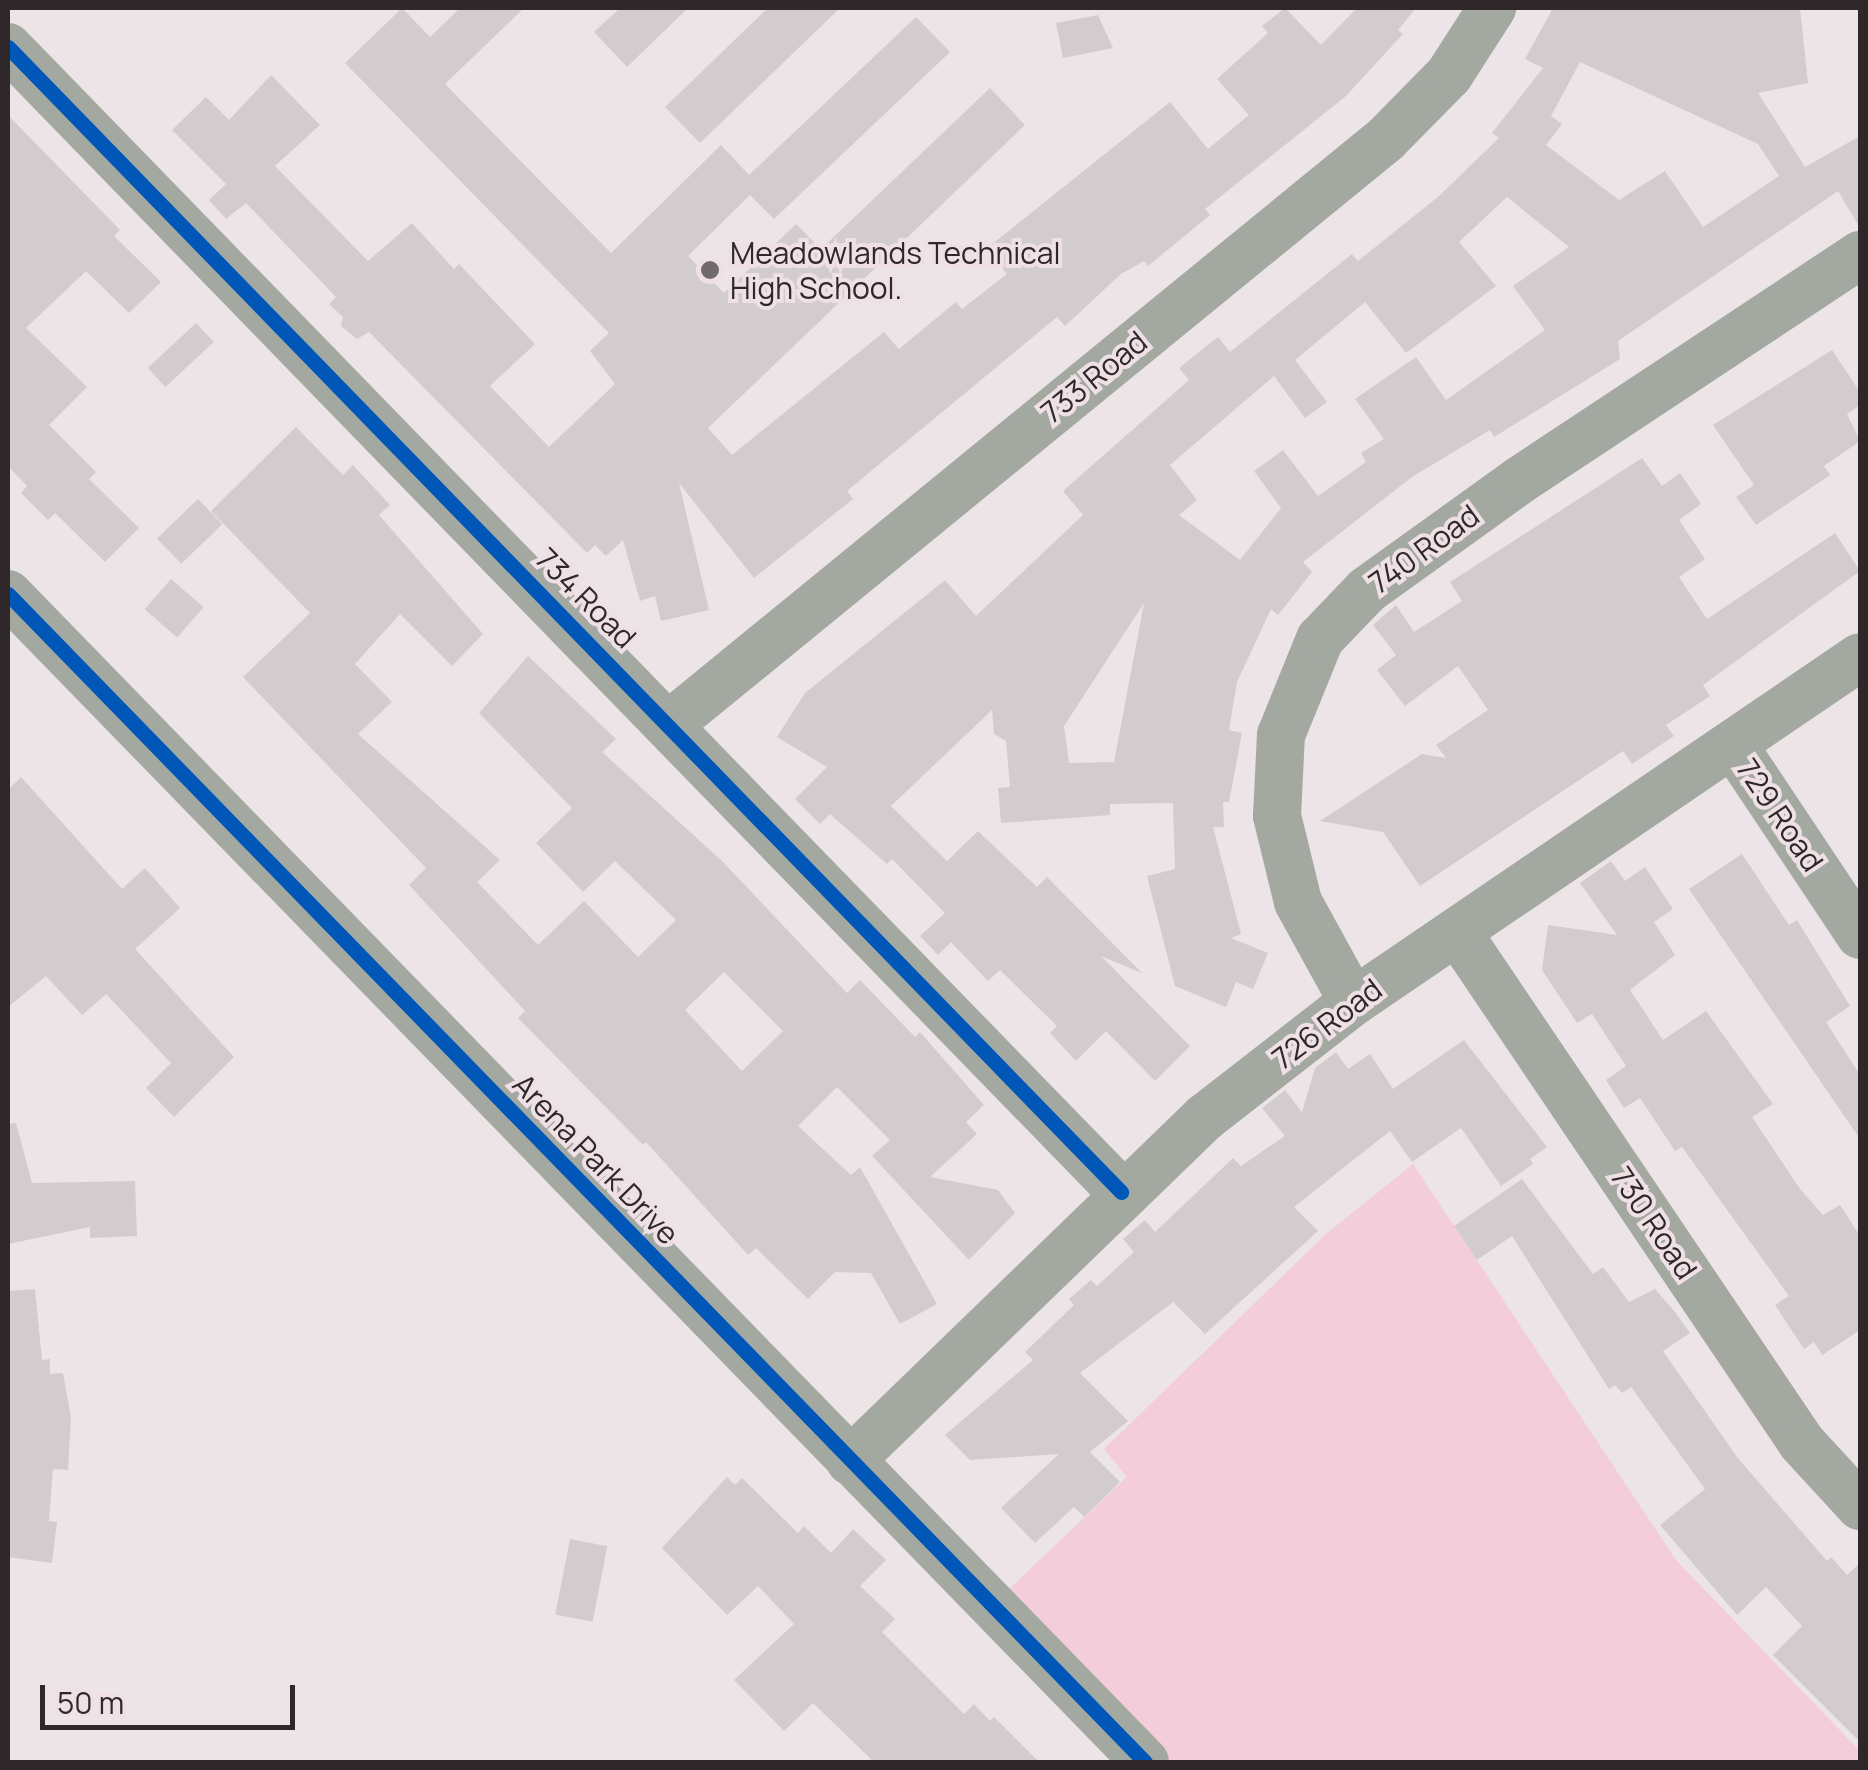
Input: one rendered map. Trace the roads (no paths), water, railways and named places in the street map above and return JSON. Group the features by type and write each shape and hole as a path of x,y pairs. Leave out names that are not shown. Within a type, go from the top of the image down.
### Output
{"street":[{"name":"733 Road","path":"670,724 1386,138 1450,75 1492,8"},
{"name":"734 Road","path":"8,47 1121,1192"},
{"name":"740 Road","path":"1352,1002 1298,902 1277,816 1281,734 1320,639 1367,590 1505,491 1860,255"},
{"name":"Arena Park Drive","path":"8,594 1145,1762"},
{"name":"726 Road","path":"850,1460 1121,1192 1352,1002 1860,657"},
{"name":"729 Road","path":"1734,746 1860,934"},
{"name":"730 Road","path":"1458,933 1802,1443 1860,1506"}],"place":[{"name":"Meadowlands Technical High School.","path":"710,270"}]}
